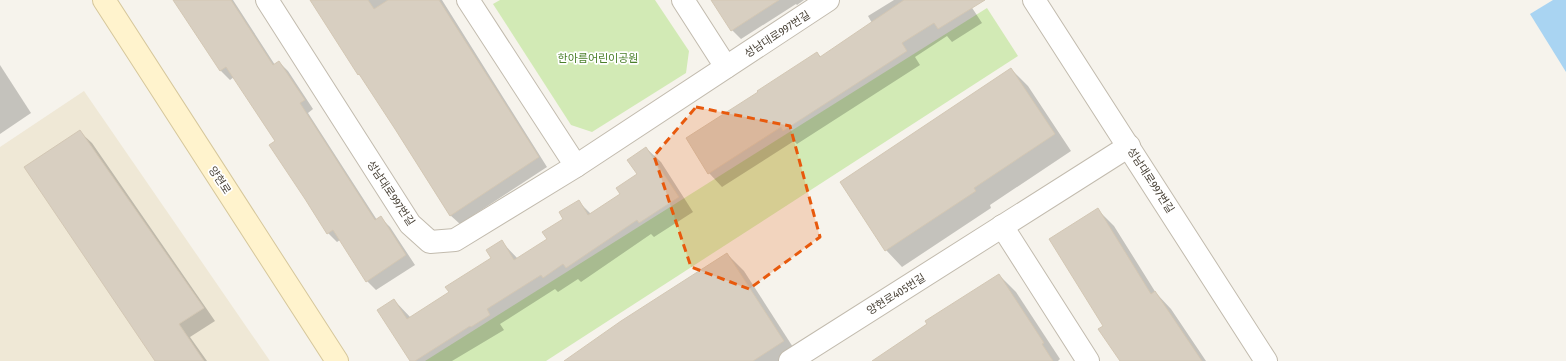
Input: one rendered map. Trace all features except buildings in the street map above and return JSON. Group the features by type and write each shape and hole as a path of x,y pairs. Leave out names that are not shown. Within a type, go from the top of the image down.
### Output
{"main road":[{"name":"양현로","path":"104,0 337,361"}],"street":[{"name":"성남대로997번길","path":"267,0 410,224 430,242 455,240 576,166 828,0"},
{"path":"468,0 576,166"},
{"path":"683,0 726,67"},
{"name":"성남대로997번길","path":"1034,0 1266,361"},
{"name":"양현로405번길","path":"790,361 1129,146"},
{"path":"1002,226 1088,361"}],"highlighted area":[{"path":"696,107 790,126 820,237 749,289 691,267 654,156"}],"shaded area":[{"path":"84,91 270,361 0,361 0,147"}],"green space":[{"name":"한아름어린이공원","path":"500,0 655,0 689,51 686,73 592,132 571,125 493,4"},
{"path":"987,8 1018,56 546,361 425,361"}],"water":[{"path":"1553,0 1566,0 1566,72 1530,14"}]}
